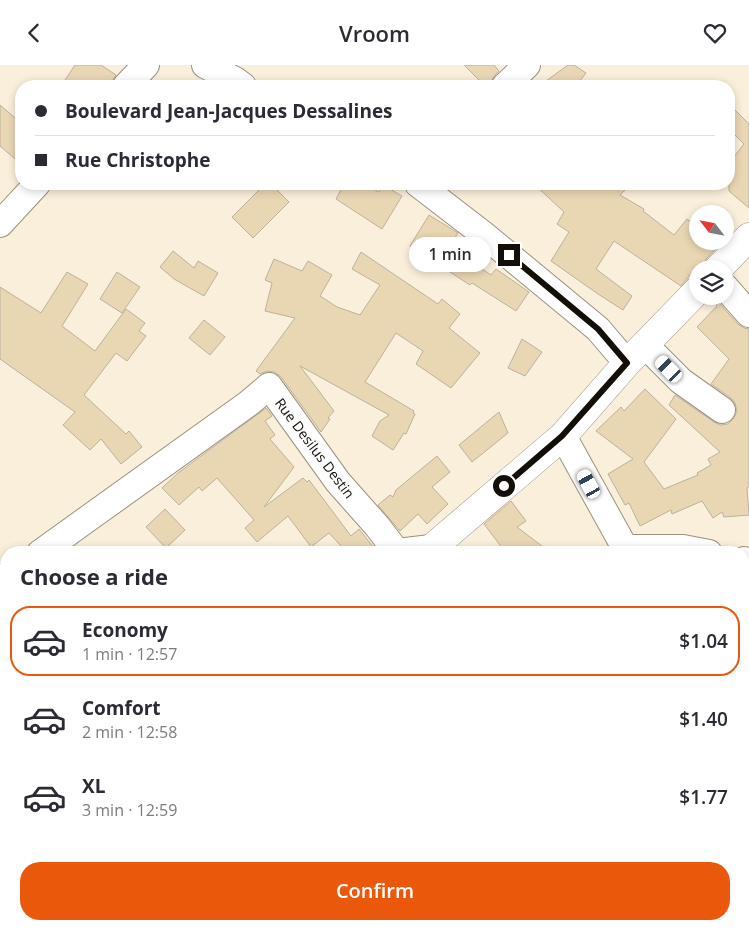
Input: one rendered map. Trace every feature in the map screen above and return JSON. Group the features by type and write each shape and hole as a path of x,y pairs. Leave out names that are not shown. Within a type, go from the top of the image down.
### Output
{"street":[{"path":"132,80 146,65"},
{"path":"205,65 234,80"},
{"path":"511,80 527,65"},
{"path":"0,224 31,190"},
{"path":"426,190 483,234 598,329 681,381 722,411"},
{"path":"727,260 749,237"},
{"path":"734,297 749,314"},
{"path":"433,546 562,436 636,354 689,300"},
{"name":"Rue Desilus Destin","path":"50,546 250,403 270,386 338,482 392,546"},
{"path":"562,436 624,546"}],"building":[{"path":"75,65 101,65 116,75 113,80 65,80"},
{"path":"464,65 494,65 499,71 492,80 479,80"},
{"path":"568,65 574,65 586,73 581,80 547,80"},
{"path":"0,105 15,118 15,159 0,146"},
{"path":"735,110 749,124 749,208 729,191 735,190 735,155 744,144 735,135"},
{"path":"259,190 277,190 289,202 253,238 232,217"},
{"path":"341,190 375,190 379,192 380,190 392,190 402,196 382,229 336,199"},
{"path":"540,190 625,190 620,195 644,209 643,211 674,235 687,219 689,220 689,250 715,250 706,260 689,260 689,276 681,286 614,241 596,269 632,296 623,310 551,261 569,232 557,224 564,212"},
{"path":"429,215 458,233 449,247 491,275 496,269 529,292 516,311 472,283 470,285 410,246"},
{"path":"173,251 194,268 198,261 218,273 204,296 174,279 160,267"},
{"path":"361,252 438,304 442,299 460,314 449,328 480,353 451,388 416,364 423,351 396,333 365,382 414,411 413,413 415,414 406,434 404,433 393,450 372,436 380,421 389,415 300,366 334,411 321,432 281,377 274,372 267,371 260,374 256,371 295,318 265,311 272,283 265,280 274,259 302,271 308,261 332,275 320,296 337,307 360,315 380,285 352,269"},
{"path":"67,272 88,284 62,326 95,351 126,309 145,323 139,331 146,336 127,361 116,353 84,395 126,434 129,431 142,447 121,464 101,439 90,450 63,425 75,412 0,359 0,287 41,313"},
{"path":"117,272 140,287 122,313 100,299"},
{"path":"721,305 738,324 749,329 749,486 747,488 749,515 724,517 722,512 713,518 702,501 672,514 671,510 640,526 629,503 625,505 608,474 633,459 596,431 621,407 624,411 645,389 676,419 644,462 664,489 698,475 697,473 711,465 708,459 720,452 669,405 675,395 720,425 728,424 734,418 737,411 735,403 711,384 729,359 697,327 717,306"},
{"path":"204,320 225,337 210,355 189,338"},
{"path":"522,339 542,352 525,376 508,368"},
{"path":"266,408 272,416 265,421 275,435 270,439 294,467 264,507 303,478 307,482 309,480 351,536 359,529 372,546 341,546 329,533 310,546 288,516 257,542 245,528 254,520 217,478 202,491 199,487 179,505 162,488 178,473"},
{"path":"499,412 508,433 472,462 459,445"},
{"path":"437,456 450,472 432,487 448,504 427,524 418,514 400,531 378,505 390,495 393,497 396,490"},
{"path":"511,501 526,521 517,527 542,546 501,546 484,524"},
{"path":"165,509 185,530 168,546 164,546 146,527"}],"route":[{"path":"504,486 562,436 627,363 598,329 509,255"}]}
